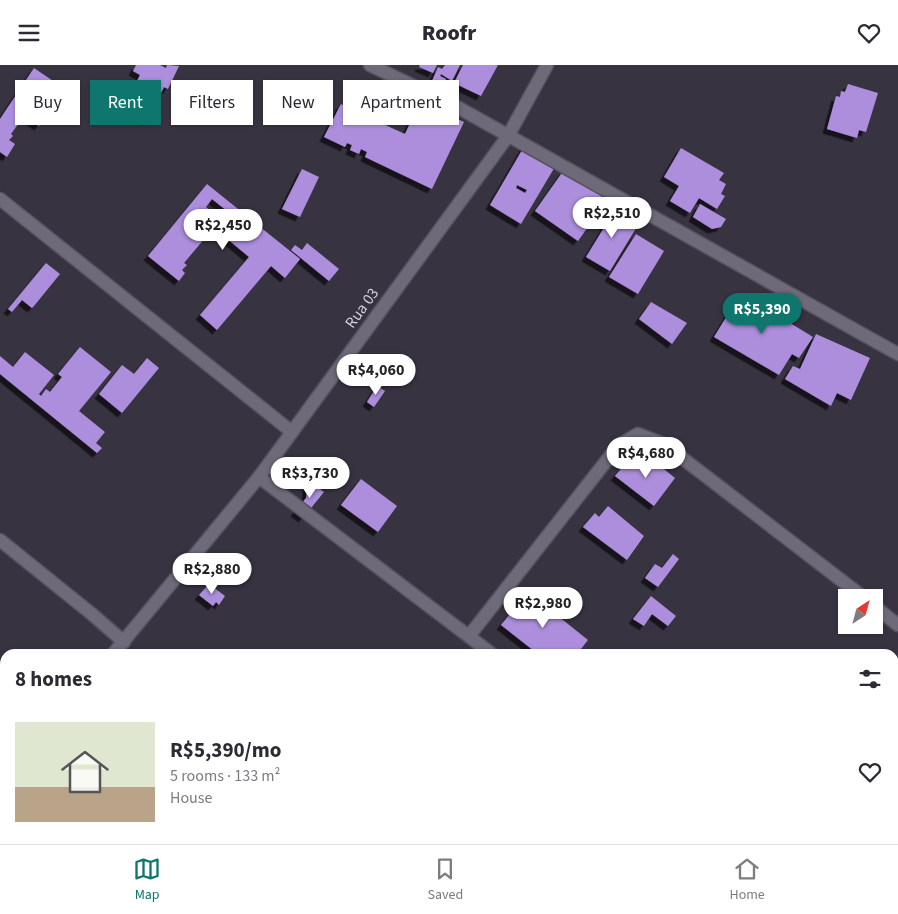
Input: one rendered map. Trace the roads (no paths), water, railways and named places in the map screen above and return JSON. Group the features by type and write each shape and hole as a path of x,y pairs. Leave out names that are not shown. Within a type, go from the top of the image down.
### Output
{"street":[{"path":"370,65 459,108 898,355"},
{"name":"Rua 03","path":"118,649 259,477 292,433 508,136 547,65"},
{"path":"0,199 292,433"},
{"path":"469,636 618,446 638,434 664,444 853,589"},
{"path":"259,477 486,649"},
{"path":"0,539 124,642"},
{"path":"883,613 898,625"}]}
